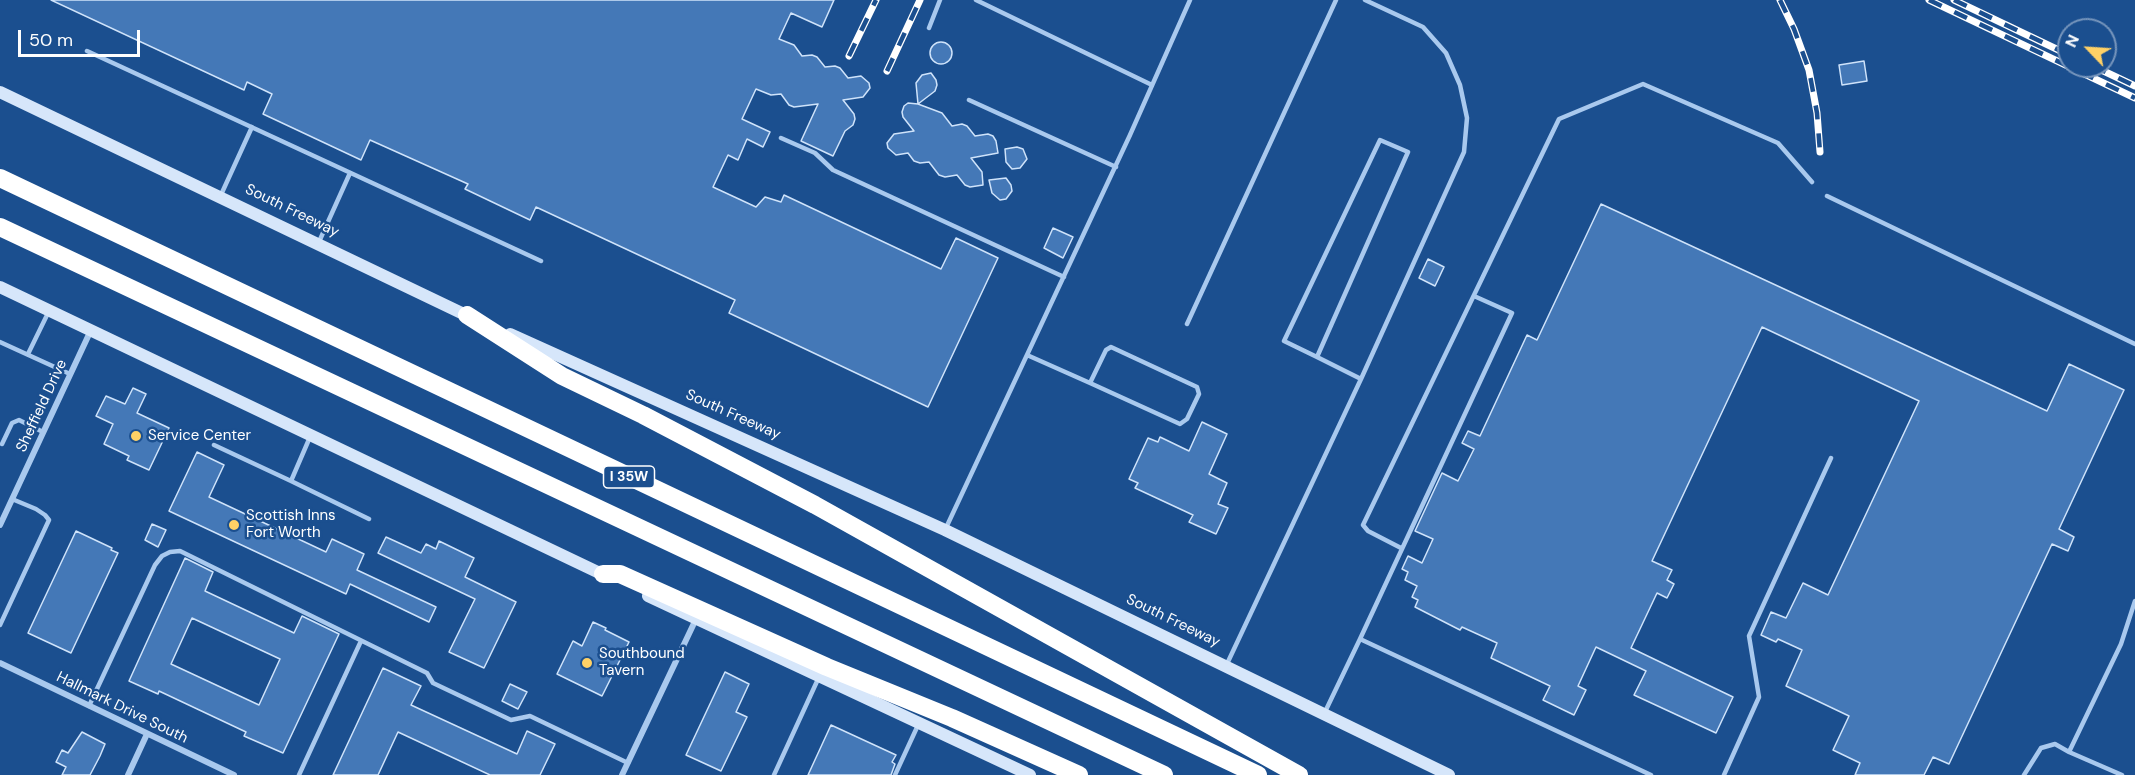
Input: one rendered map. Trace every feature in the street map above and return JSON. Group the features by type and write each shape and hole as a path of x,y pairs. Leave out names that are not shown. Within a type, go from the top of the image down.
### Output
{"highway":[{"name":"I 35W","path":"0,178 1258,775"},
{"name":"I 35W","path":"0,227 1164,775"},
{"path":"467,315 562,376 643,415 815,505 1299,775"},
{"path":"603,574 620,574 1079,775"}],"main road":[{"name":"South Freeway","path":"0,92 467,315 945,530 1449,775"},
{"path":"0,287 696,619 1030,775"}],"street":[{"name":"Sheffield Drive","path":"0,525 91,330"},
{"path":"622,775 696,619"},
{"name":"Hallmark Drive South","path":"0,663 234,775"},
{"path":"128,775 147,734"}],"lane":[{"path":"929,28 940,0"},
{"path":"976,0 1152,85"},
{"path":"945,530 1116,166 1190,1 1182,0"},
{"path":"1188,324 1336,0"},
{"path":"1226,666 1361,379 1464,152 1467,118 1460,85 1446,53 1423,27 1365,0"},
{"path":"87,51 541,261"},
{"path":"1401,548 1368,531 1363,525 1559,119 1642,84 1778,143 1812,182"},
{"path":"969,99 1116,166"},
{"path":"220,197 252,127"},
{"path":"781,138 815,153 833,170 1064,277"},
{"path":"1317,357 1408,152 1380,140 1284,340 1317,357 1361,379"},
{"path":"318,244 350,173"},
{"path":"1827,196 2135,344"},
{"path":"1324,714 1512,313 1473,296"},
{"path":"28,354 49,310"},
{"path":"0,342 70,374"},
{"path":"1027,355 1180,424 1187,419 1199,394 1197,387 1111,347 1106,350 1090,383"},
{"path":"1,445 12,423 19,420 43,432"},
{"path":"291,481 311,435"},
{"path":"214,445 369,519"},
{"path":"1724,775 1759,698 1749,636 1831,458"},
{"path":"0,625 49,520 45,514 12,499"},
{"path":"89,706 155,565 162,556 180,551 427,673 433,683 511,720 530,716 628,762"},
{"path":"2069,752 2121,644 2135,601"},
{"path":"1360,639 1651,775"},
{"path":"299,775 361,641"},
{"path":"774,775 819,677"},
{"path":"895,775 919,723"},
{"path":"2024,775 2041,747 2055,744 2122,775"}],"building":[{"path":"51,0 834,0 822,27 791,13 779,39 794,45 802,56 817,57 825,67 835,66 840,68 848,78 861,76 869,83 870,88 863,97 843,100 854,114 855,119 853,125 845,131 833,156 801,141 818,104 794,107 789,105 781,94 771,95 756,89 742,119 770,132 763,147 747,139 738,160 728,155 713,187 756,207 765,197 781,202 784,195 941,269 956,238 998,258 928,407 729,313 735,300 536,207 530,220 465,189 468,184 370,140 361,160 263,114 272,94 247,82 244,90"},
{"path":"941,42 951,49 952,53 945,63 941,64 931,57 930,53 937,43"},
{"path":"1864,61 1867,81 1842,85 1839,65"},
{"path":"931,73 936,80 935,91 918,104 916,83 922,75"},
{"path":"908,103 918,104 942,113 952,126 962,124 967,126 975,136 988,134 993,136 998,153 971,158 982,172 983,185 970,187 965,185 957,175 945,177 939,175 929,162 914,161 908,153 896,155 888,148 887,143 894,134 914,131 903,117 902,112"},
{"path":"1017,147 1023,149 1027,159 1020,168 1012,169 1006,162 1005,149"},
{"path":"1006,178 1012,191 1006,199 1000,200 992,193 989,180"},
{"path":"1601,204 2047,411 2069,364 2124,390 2059,529 2074,537 2068,551 2052,544 1949,764 1933,757 1924,775 1855,775 1860,763 1833,750 1849,716 1786,686 1802,650 1778,639 1776,642 1761,635 1771,612 1786,618 1803,583 1828,595 1919,401 1762,327 1652,561 1672,570 1667,580 1674,584 1667,598 1657,593 1631,648 1733,697 1716,733 1634,695 1646,671 1596,647 1578,686 1586,690 1574,715 1543,700 1550,686 1491,658 1497,643 1462,627 1460,630 1415,607 1418,600 1412,597 1417,586 1405,580 1408,572 1402,569 1408,556 1422,563 1433,539 1415,531 1442,473 1458,481 1474,449 1462,443 1468,431 1480,436 1527,335 1537,340"},
{"path":"1053,228 1073,237 1063,258 1044,248"},
{"path":"1428,259 1444,267 1435,286 1419,278"},
{"name":"Service Center","path":"133,388 146,394 137,413 169,428 149,470 127,460 129,456 104,444 113,424 96,416 106,396 125,404"},
{"path":"1202,422 1227,434 1209,474 1227,483 1218,504 1228,508 1216,534 1189,522 1193,515 1135,488 1138,483 1129,479 1148,438 1158,442 1160,437 1189,451"},
{"name":"Scottish Inns Fort Worth","path":"197,452 224,465 209,497 326,552 332,539 364,554 357,570 436,607 429,622 350,584 346,594 169,511"},
{"path":"152,524 166,530 158,547 145,540"},
{"path":"76,531 118,553 71,653 28,633"},
{"path":"386,537 421,553 426,544 436,549 439,541 474,558 465,577 516,602 484,668 449,652 475,599 378,553"},
{"path":"185,558 213,572 205,591 294,633 302,616 339,634 283,753 244,736 246,732 159,691 158,694 129,681","holes":["192,618 280,659 259,705 171,664"]},
{"name":"Southbound Tavern","path":"593,622 629,642 602,696 557,674 573,641 582,646"},
{"path":"383,668 421,686 411,705 517,754 527,731 555,744 540,775 490,775 398,732 378,775 333,775"},
{"path":"725,672 749,684 736,712 747,717 721,771 686,755"},
{"path":"510,684 527,692 518,709 502,701"},
{"path":"831,725 896,755 892,762 895,764 891,775 808,775"},
{"path":"82,732 105,744 100,756 90,775 62,775 66,767 56,762 62,750 68,753"}],"railway":[{"path":"849,56 876,0"},
{"path":"887,71 920,0"},
{"path":"1780,0 1794,29 1809,70 1817,113 1820,152"},
{"path":"1929,0 2135,98"},
{"path":"1954,0 2057,49"},
{"path":"2117,77 2135,86"}],"place":[{"name":"Service Center","path":"136,436"},
{"name":"Scottish Inns Fort Worth","path":"234,525"},
{"name":"Southbound Tavern","path":"587,663"}]}
